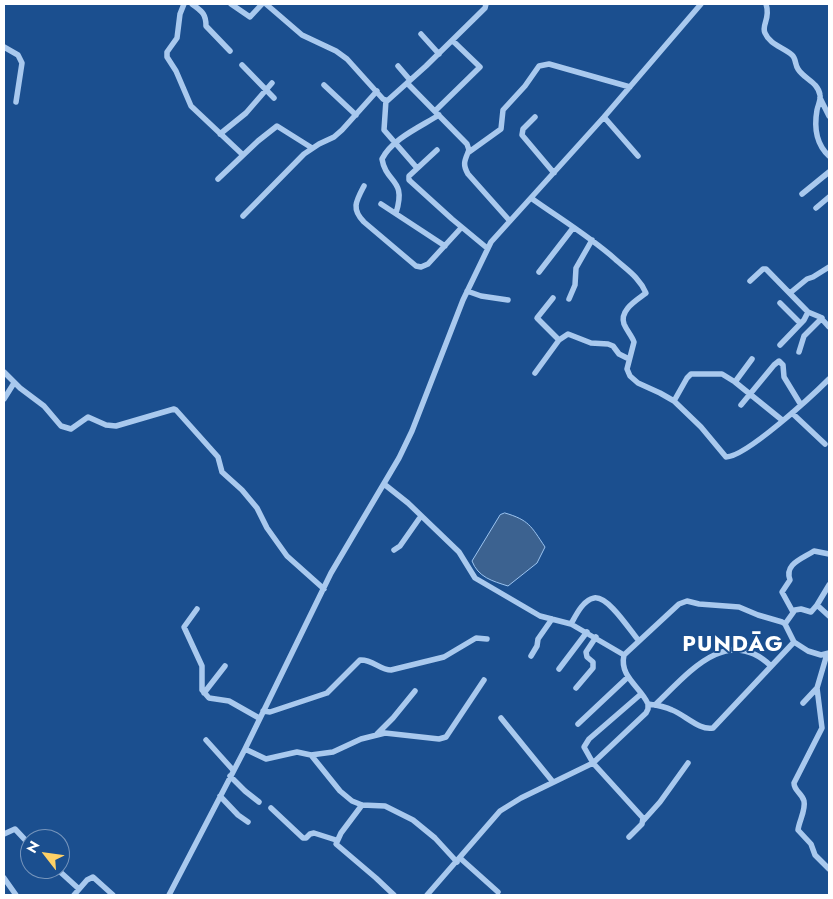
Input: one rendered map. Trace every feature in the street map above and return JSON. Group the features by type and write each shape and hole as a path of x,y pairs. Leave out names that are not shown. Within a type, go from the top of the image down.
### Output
{"street":[{"path":"184,4 180,14 177,38 166,54 176,71 187,100 243,155"},
{"path":"192,4 206,18 206,26 230,51"},
{"path":"231,4 250,17 262,4"},
{"path":"266,4 302,35 336,51 347,59 376,92 386,100"},
{"path":"386,100 453,41 485,8 486,4"},
{"path":"169,895 245,749 324,589 412,431 467,291 494,236 604,117 700,4"},
{"path":"766,4 768,14 764,28 766,35 779,48 792,56 798,70 816,86 829,116"},
{"path":"422,34 439,54"},
{"path":"396,213 400,197 397,186 382,161 385,153 437,113 480,67 453,41"},
{"path":"4,47 18,54 22,63 16,102"},
{"path":"509,220 468,174 464,167 464,160 469,152 501,129 503,110 525,86 539,66 549,64 630,87"},
{"path":"242,65 274,98"},
{"path":"398,66 408,82 467,144 469,152"},
{"path":"220,134 246,112 272,83"},
{"path":"324,85 356,115"},
{"path":"243,216 312,148 334,137 376,92"},
{"path":"820,97 817,110 816,135 824,151 829,156"},
{"path":"386,100 384,130 417,168"},
{"path":"535,117 523,129 522,135 554,173"},
{"path":"604,117 638,156"},
{"path":"218,179 276,126 312,148"},
{"path":"437,150 408,177 410,182 487,248"},
{"path":"802,194 829,172"},
{"path":"364,186 355,206 355,210 360,218 416,266 424,266"},
{"path":"816,208 829,197"},
{"path":"531,198 592,240 632,272 646,292 628,308 624,316 625,326 634,342 627,368 632,379 674,401 695,420 726,457 734,456 754,443 801,405 829,379"},
{"path":"381,204 445,246"},
{"path":"419,272 462,228"},
{"path":"539,272 573,228"},
{"path":"570,299 575,285 576,268 592,240"},
{"path":"790,293 807,279 814,277 829,267"},
{"path":"750,281 766,269 808,312 822,318 829,327"},
{"path":"467,291 481,296 508,300"},
{"path":"553,298 537,318 559,340"},
{"path":"780,303 800,323"},
{"path":"780,345 808,312"},
{"path":"799,352 804,336 822,318"},
{"path":"536,373 559,340 570,334 587,342 613,346 618,354 629,359"},
{"path":"735,382 752,359"},
{"path":"741,404 779,361 783,365 784,377 801,405"},
{"path":"4,372 27,395 51,413 61,426 70,429 88,417 106,425 116,426 176,410 218,457 222,472 242,490 257,508 267,528 287,556 324,589"},
{"path":"674,401 691,374 722,374 735,382 782,420"},
{"path":"4,399 14,383"},
{"path":"792,412 825,444"},
{"path":"384,484 408,503 459,552 475,578 540,616 571,624 588,632 624,655"},
{"path":"394,550 400,546 421,516"},
{"path":"793,612 782,592 790,580 788,575 789,569 814,551 829,555"},
{"path":"785,624 797,609 811,612 829,585"},
{"path":"571,624 580,608 593,598 598,598 614,610 639,641"},
{"path":"427,895 500,812 521,798 593,762 646,713 648,704 628,677 624,667 624,655 674,608 683,602 739,606 785,624 794,642 815,654 828,653 817,688 822,725 821,732 794,780 794,786 804,800 798,830 812,844 815,855 829,869"},
{"path":"817,605 829,616"},
{"path":"197,609 184,627 202,666 202,690 209,698 229,701 259,718"},
{"path":"531,656 538,639 552,618"},
{"path":"559,669 588,632"},
{"path":"576,688 593,668 586,652 596,637"},
{"path":"263,711 270,712 327,693 360,660 367,660 386,670 401,669 444,657 476,638 487,639"},
{"path":"648,704 672,710 702,727 710,729 716,725 794,642"},
{"path":"655,705 695,666 722,652 731,650 749,652 765,660 771,666"},
{"path":"204,693 225,666"},
{"path":"822,669 829,674"},
{"path":"578,724 628,677"},
{"path":"245,749 266,759 297,752 311,755 333,752 353,742 385,733 439,739 446,737 484,680"},
{"path":"803,703 817,688"},
{"path":"377,734 415,691"},
{"path":"641,694 586,742 584,750 640,814 643,821"},
{"path":"501,718 553,782"},
{"path":"206,740 232,773 259,802"},
{"path":"311,755 340,791 352,801 362,805 385,806 413,820 498,892"},
{"path":"629,838 660,802 688,763"},
{"path":"220,796 248,822"},
{"path":"362,805 336,840 336,844 338,848 394,895"},
{"path":"270,808 303,838 314,832 336,840"},
{"path":"4,834 15,829 20,834"},
{"path":"4,878 6,886 16,895"},
{"path":"70,881 91,878 97,880 113,895"},
{"path":"74,895 91,878"},
{"path":"70,881 80,889"}],"water":[{"path":"505,513 525,521 545,547 537,563 508,586 482,575 472,561 500,515"}],"district":[{"name":"PUNDĀG","path":"733,646"}]}
